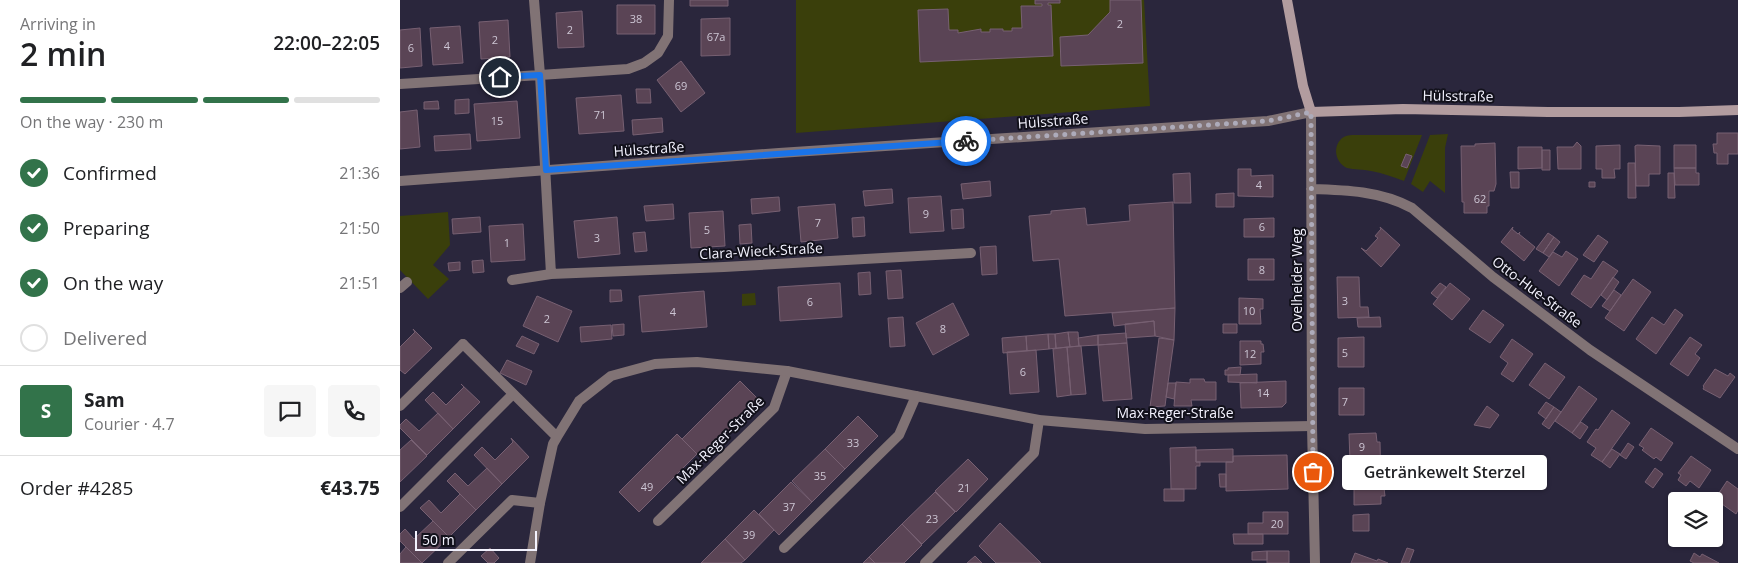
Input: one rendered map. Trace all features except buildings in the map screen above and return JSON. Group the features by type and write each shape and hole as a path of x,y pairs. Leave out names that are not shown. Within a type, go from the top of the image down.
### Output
{"main road":[{"name":"Ovelheider Weg","path":"1287,0 1303,86 1311,112"},
{"name":"Hülsstraße","path":"1311,112 1403,109 1548,112 1738,110"}],"street":[{"path":"534,0 552,274"},
{"path":"400,84 628,69 644,63 658,53 668,36 670,0"},
{"name":"Hülsstraße","path":"400,181 1268,121 1311,112"},
{"name":"Ovelheider Weg","path":"1311,112 1312,426 1315,563"},
{"name":"Otto-Hue-Straße","path":"1311,189 1360,191 1398,200 1412,208 1493,277 1590,350 1738,449"},
{"name":"Clara-Wieck-Straße","path":"512,280 552,274 724,268 971,253"},
{"path":"400,406 464,344 556,436"},
{"name":"Max-Reger-Straße","path":"530,563 540,503 556,436 579,401 611,376 655,364 697,362 787,371 1039,420 1145,429 1312,426"},
{"name":"Max-Reger-Straße","path":"658,521 774,408 787,371"},
{"path":"400,507 513,394"},
{"path":"784,548 900,435 916,396"},
{"path":"925,563 1034,453 1039,420"},
{"path":"448,563 512,500 540,503"}],"green space":[{"path":"796,0 1144,0 1150,106 796,133"},
{"path":"1448,134 1445,148 1445,193 1430,181 1423,192 1411,184 1430,135"},
{"path":"1350,135 1422,135 1404,181 1368,170 1347,168 1340,163 1336,155 1338,143 1344,137"},
{"path":"448,212 450,245 433,265 449,279 428,299 400,270 400,216"},
{"path":"755,293 756,305 742,306 742,294"}],"way so far":[{"path":"966,141 1268,121 1311,112 1313,472"}],"place":[{"name":"Getränkewelt Sterzel","path":"1313,472"}],"route":[{"path":"500,77 540,75 546,170 966,141"}]}
